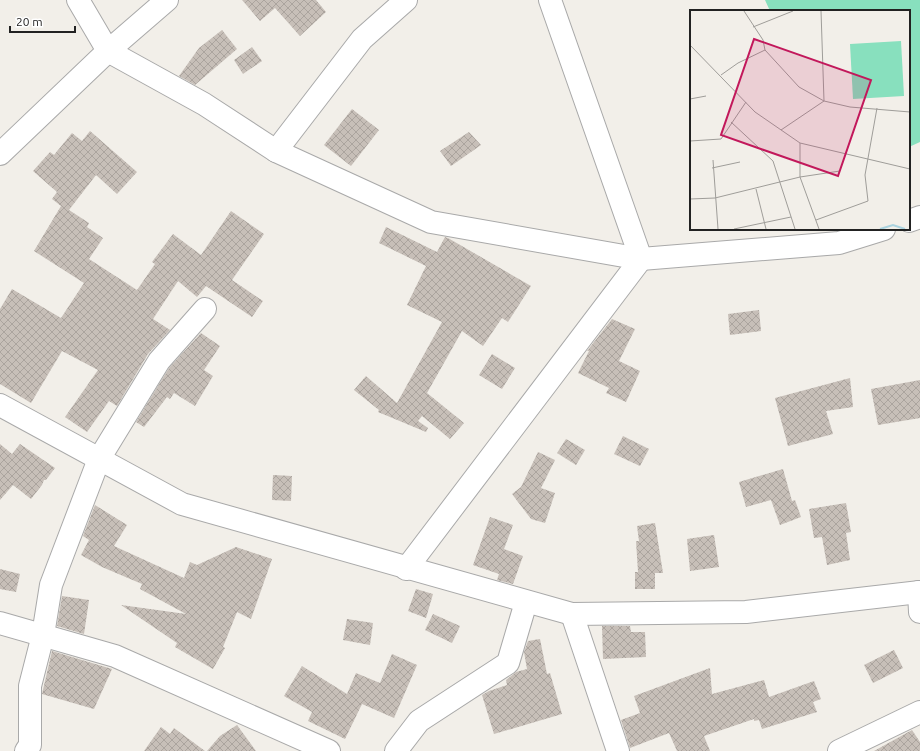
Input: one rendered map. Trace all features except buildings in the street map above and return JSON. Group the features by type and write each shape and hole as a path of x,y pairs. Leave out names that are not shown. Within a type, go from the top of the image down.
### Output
{"street":[{"path":"78,0 108,51 204,104 276,151 431,222 641,259 840,243 881,230"},
{"path":"0,154 108,51 167,0"},
{"path":"276,151 362,39 406,0"},
{"path":"550,0 641,259"},
{"path":"910,221 920,217"},
{"path":"406,569 641,259"},
{"path":"26,751 30,745 30,686 43,635 50,585 99,459 159,361 205,308"},
{"path":"0,405 182,504 406,569 572,614 746,612 920,599"},
{"path":"396,751 419,721 508,663 526,602"},
{"path":"572,614 618,751"},
{"path":"0,622 115,656 328,751"},
{"path":"839,751 920,712"}],"green space":[{"path":"765,0 920,0 920,142 910,147 910,10 770,10"}]}
